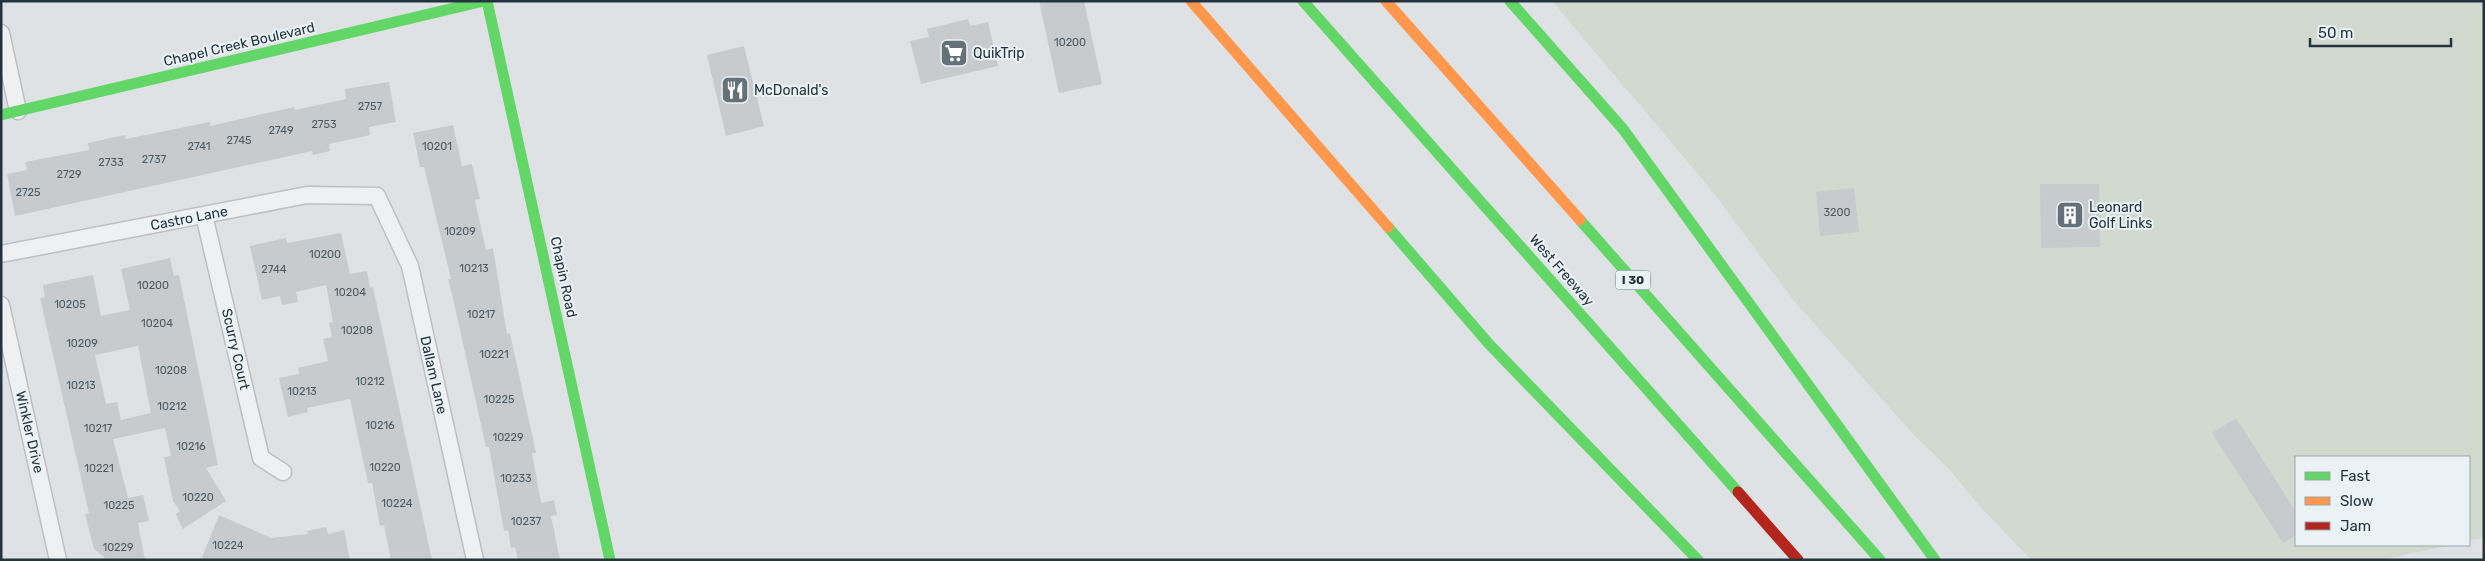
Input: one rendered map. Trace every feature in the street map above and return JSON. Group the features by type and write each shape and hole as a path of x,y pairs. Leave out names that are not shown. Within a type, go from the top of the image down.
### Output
{"main road":[{"name":"Chapel Creek Boulevard","path":"1,115 486,1"},
{"name":"Chapin Road","path":"486,1 610,560"},
{"path":"1191,1 1489,344 1698,560"},
{"name":"West Freeway","path":"1303,1 1798,560"},
{"name":"I 30","path":"1386,1 1880,560"},
{"path":"1510,1 1623,129 1935,560"}],"street":[{"path":"1,33 18,111"},
{"name":"Castro Lane","path":"1,254 307,194 377,196"},
{"name":"Dallam Lane","path":"377,196 410,266 475,560"},
{"name":"Scurry Court","path":"204,215 261,458 283,472"},
{"name":"Winkler Drive","path":"1,305 58,560"}],"shaded area":[{"name":"Leonard Golf Links","path":"1552,1 2484,1 2484,538 2470,541 2470,456 2295,456 2295,546 2447,546 2380,560 2031,560 1976,502 1949,469 1914,435 1794,301 1713,192"}],"building":[{"name":"QuikTrip","path":"1039,1 1084,1 1102,84 1059,93"},
{"name":"QuikTrip","path":"968,19 970,26 988,22 998,66 921,84 910,41 929,37 927,29"},
{"name":"McDonald's","path":"744,46 764,126 726,136 707,55"},
{"path":"389,82 396,122 369,127 370,135 329,144 330,151 313,155 312,151 15,216 7,174 27,170 25,162 89,150 88,143 125,135 126,139 210,122 210,126 294,107 295,110 346,99 345,89"},
{"path":"453,125 462,166 472,164 480,199 475,200 486,250 493,248 507,334 510,333 536,453 532,453 541,503 554,500 557,515 551,516 560,560 518,560 515,547 511,548 508,530 504,531 489,447 486,447 448,279 451,279 424,167 420,167 413,133"},
{"name":"Leonard Golf Links","path":"2040,184 2099,184 2100,247 2041,248"},
{"path":"1854,188 1859,232 1820,236 1816,192"},
{"path":"341,233 350,274 367,271 370,288 373,287 432,560 391,560 384,525 380,526 372,483 368,483 350,399 307,408 308,412 288,417 279,378 299,374 298,368 328,361 323,339 332,337 329,323 333,322 326,285 296,292 298,302 282,305 280,296 262,300 250,246 286,238 287,243"},
{"path":"170,258 174,276 179,275 218,465 206,468 226,501 183,529 176,514 180,511 173,501 164,457 171,456 165,428 113,439 128,498 143,495 149,521 138,523 145,560 105,560 94,549 85,514 89,513 40,298 45,297 43,285 93,275 101,316 130,310 121,269","holes":["138,346 151,413 121,420 117,402 106,404 95,355"]},
{"path":"2236,418 2295,510 2295,536 2283,543 2212,433"},
{"path":"219,515 271,538 308,534 307,531 326,527 328,534 344,530 350,560 201,560"}],"traffic: fast":[{"path":"1,115 484,1"},
{"path":"487,1 610,560"},
{"path":"1303,1 1738,492"},
{"path":"1510,1 1623,129 1935,560"},
{"path":"1580,220 1880,560"},
{"path":"1388,227 1489,344 1698,560"}],"traffic: slow":[{"path":"1191,1 1388,227"},
{"path":"1386,1 1580,220"}],"traffic: jam":[{"path":"1738,492 1798,560"}],"place":[{"name":"QuikTrip","path":"954,53"},
{"name":"McDonald's","path":"735,90"},
{"name":"Leonard Golf Links","path":"2070,215"}]}
